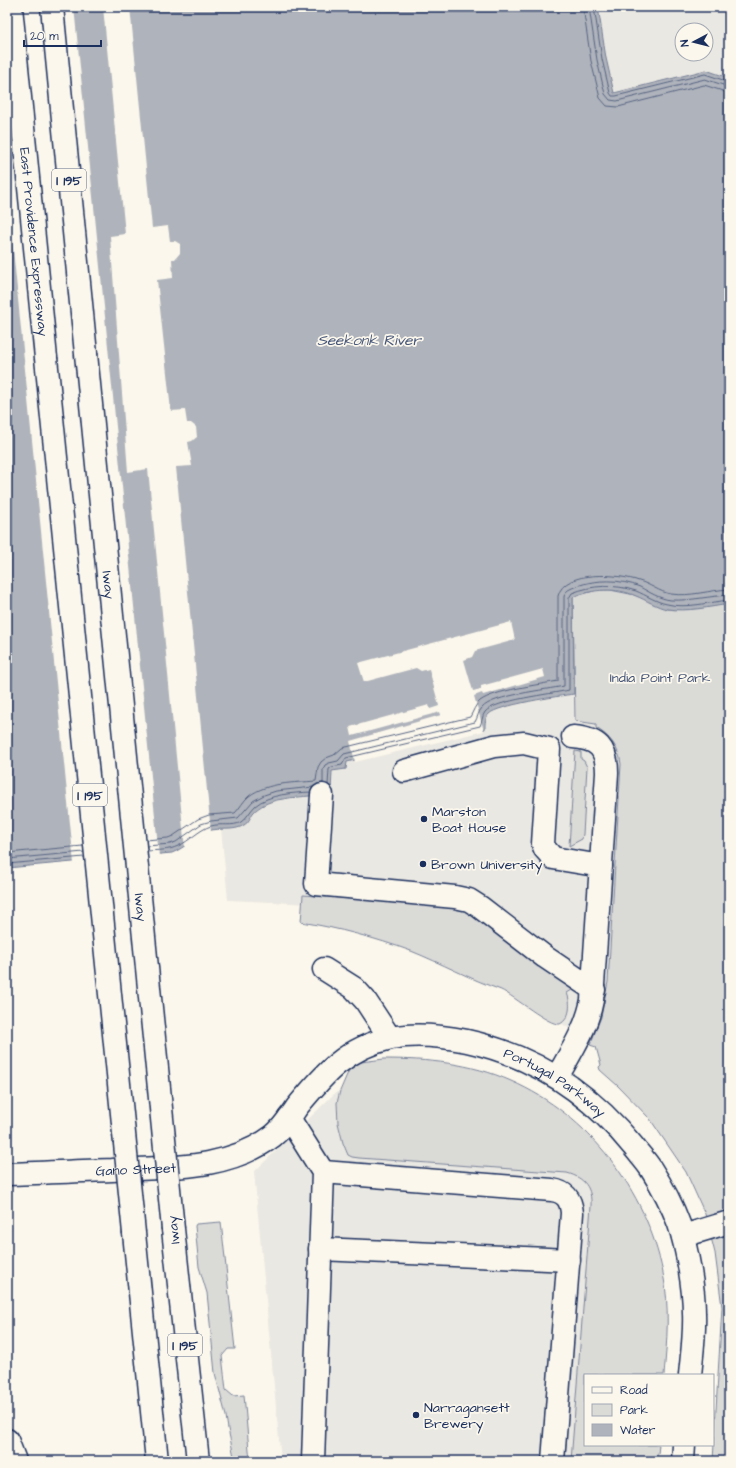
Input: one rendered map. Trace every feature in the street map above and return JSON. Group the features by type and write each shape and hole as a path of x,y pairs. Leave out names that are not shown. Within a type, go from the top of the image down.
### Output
{"main road":[{"name":"East Providence Expressway","path":"11,7 157,1461"},
{"name":"Iway","path":"52,7 173,1229 198,1461"},
{"path":"557,1077 588,1018 594,990 607,773 604,752 596,743 590,739 573,737"},
{"path":"404,771 494,746 524,744 549,749 543,844 545,849 553,858 601,866"},
{"path":"322,795 316,884 455,897 468,900 480,907 545,957 594,990"},
{"path":"324,969 340,978 358,992 390,1038"},
{"name":"Portugal Parkway","path":"260,1144 276,1133 328,1070 354,1052 390,1038 428,1035 472,1042 494,1048 533,1064 557,1077 603,1113 614,1124 650,1167 672,1206 683,1236 694,1309 690,1374"},
{"path":"289,1118 323,1172 312,1461"},
{"name":"Gano Street","path":"7,1174 196,1165 225,1159 260,1144"},
{"path":"323,1172 558,1191 567,1196 572,1207 572,1213 553,1461"},
{"path":"683,1236 729,1223"},
{"path":"320,1249 569,1260"},
{"path":"7,1440 15,1461"},
{"path":"683,1461 684,1446"}],"shaded area":[{"path":"598,7 729,7 729,78 706,70 614,93 606,58"},
{"name":"Brown University","path":"574,694 575,721 611,726 628,746 613,994 596,1046 474,966 374,907 228,900 221,829 237,828 249,821 253,813 259,808 277,800 317,796 332,771 347,762 485,729 486,718 489,713 496,710 516,704"},
{"path":"359,1077 612,1182 584,1374 584,1446 629,1461 281,1461 254,1172 334,1094"}],"green space":[{"name":"India Point Park","path":"597,590 610,590 635,595 667,609 689,609 729,604 729,1461 713,1461 722,1307 715,1253 705,1214 686,1172 650,1119 600,1070 599,1067 601,1065 596,1047 590,1045 601,1017 608,982 621,764 620,758 613,743 606,735 596,728 596,724 575,721 573,597"},
{"path":"575,751 581,752 581,759 587,767 583,834 582,839 569,846"},
{"path":"303,895 452,907 471,913 567,983 572,990 567,993 569,1001 568,1014 564,1021 560,1024 555,1023 540,1016 501,990 411,951 356,934 301,922"},
{"path":"384,1059 433,1061 465,1066 496,1075 539,1096 565,1114 589,1135 610,1159 628,1185 643,1213 655,1242 663,1273 667,1298 667,1337 664,1374 584,1374 584,1446 659,1446 658,1454 654,1461 571,1461 591,1206 589,1189 583,1181 567,1173 359,1158 348,1155 338,1123 337,1103 340,1091 349,1070 361,1062"},
{"path":"221,1222 235,1349 228,1349 222,1356 226,1390 233,1396 244,1395 250,1461 235,1461 215,1373 207,1293 199,1267 195,1226 196,1224"}],"water":[{"name":"Seekonk River","path":"7,7 598,7 606,58 614,93 706,70 729,78 729,604 690,610 675,610 659,607 621,591 604,590 581,594 573,597 574,694 529,701 504,707 489,714 485,723 485,729 347,762 346,769 332,771 331,793 271,802 261,806 255,811 244,825 231,829 217,829 208,831 172,853 7,868"}],"pier":[{"path":"7,7 74,7 159,856 74,864 7,188"},
{"path":"103,7 130,7 152,228 168,226 170,241 175,241 180,244 180,253 175,259 172,259 173,278 157,280 171,411 185,410 187,423 191,423 196,427 197,437 188,442 192,466 176,467 211,832 185,849 148,469 128,472 110,236 125,234"},
{"path":"511,622 515,640 475,651 472,657 464,660 473,691 481,689 481,686 543,669 545,677 483,695 482,693 474,696 484,731 355,762 350,741 441,715 440,712 352,736 350,727 429,705 430,709 439,706 429,669 421,671 416,668 364,682 358,663"}],"place":[{"name":"Marston Boat House","path":"424,819"},
{"name":"Brown University","path":"423,864"},
{"name":"Narragansett Brewery","path":"416,1415"}]}
